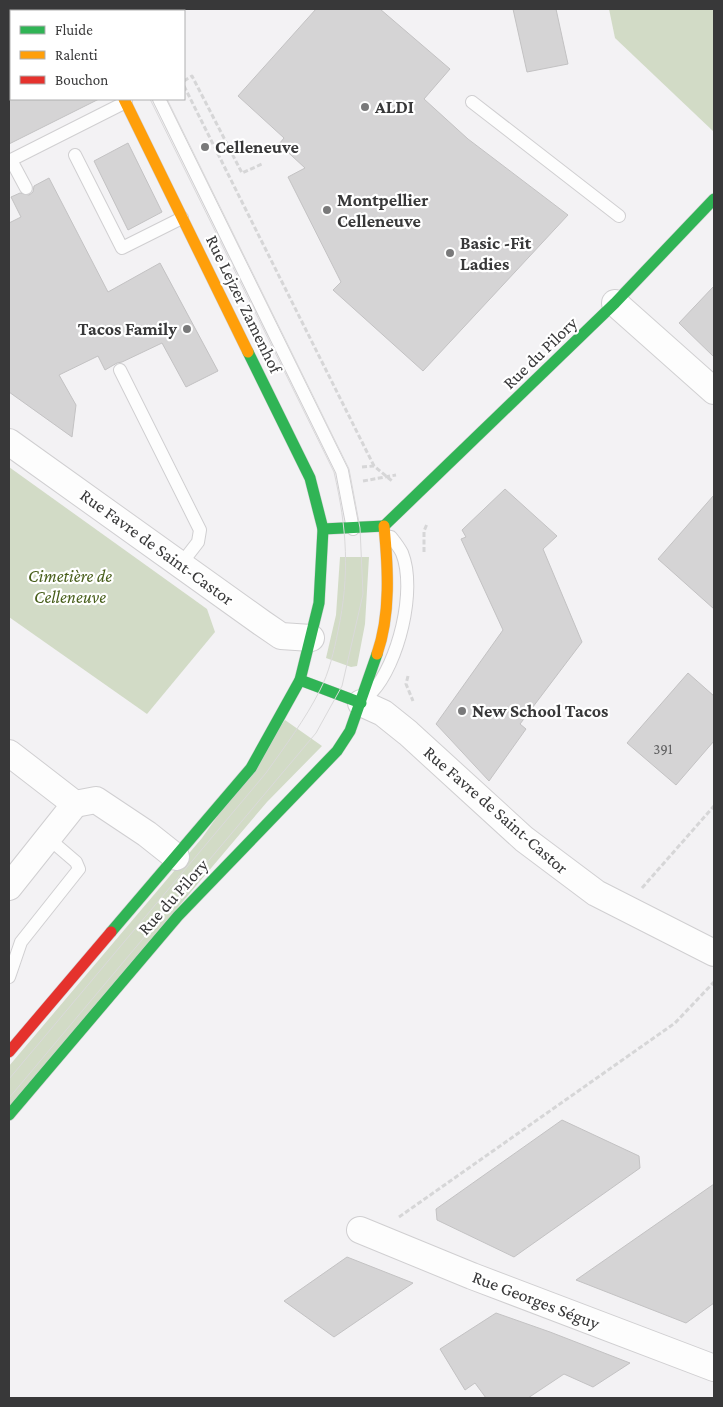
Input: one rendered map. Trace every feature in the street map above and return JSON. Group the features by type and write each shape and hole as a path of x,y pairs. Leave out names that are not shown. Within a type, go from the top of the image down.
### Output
{"main road":[{"name":"Rue Lejzer Zamenhof","path":"125,100 310,478 323,529 319,603 310,638"},
{"name":"Rue du Pilory","path":"9,1115 178,916 337,751 350,731 362,703 383,637 388,564 384,526 615,303 714,199"},
{"path":"323,529 384,526"},
{"name":"Rue du Pilory","path":"9,1052 251,768 300,680 310,638"},
{"path":"300,680 362,703"}],"street":[{"path":"615,303 714,391"},
{"name":"Rue Favre de Saint-Castor","path":"9,442 281,636 310,638"},
{"name":"Rue Favre de Saint-Castor","path":"362,703 383,713 408,733 524,839 596,893 714,953"},
{"path":"9,753 75,804"},
{"path":"9,887 75,804 96,800 148,834 176,858"},
{"name":"Rue Georges Séguy","path":"367,1232 472,1276 714,1368"}],"lane":[{"path":"26,188 11,160 125,100"},
{"path":"159,100 342,471 353,529"},
{"path":"472,102 619,216"},
{"path":"75,155 122,248 182,218"},
{"path":"120,370 168,461 200,530 198,542 181,564"},
{"path":"362,703 383,680 395,652 402,627 406,598 406,570 402,552 384,526"},
{"path":"9,977 21,942 79,869 76,862 48,838"}],"path":[{"path":"185,80 192,76 242,174 262,164"},
{"path":"185,88 374,466"},
{"path":"624,908 714,806"},
{"path":"367,1232 675,1023 714,982"}],"green space":[{"path":"609,9 714,9 714,132 615,38"},
{"name":"Cimetière de Celleneuve","path":"9,467 207,609 215,632 147,714 9,617"},
{"path":"340,557 369,557 365,624 357,666 351,667 326,658 336,615"},
{"path":"285,720 322,746 267,802 9,1107 9,1066 202,838"}],"building":[{"path":"316,9 380,9 450,69 424,99 468,139 568,215 423,371 333,290 341,282 288,177 305,168 279,144 284,138 238,96"},
{"path":"513,9 556,9 568,64 527,72"},
{"path":"9,99 97,100 9,144"},
{"path":"128,143 162,212 128,230 94,161"},
{"path":"49,178 108,292 160,263 218,371 186,387 162,343 105,370 98,356 59,375 76,405 72,437 9,392 9,223 21,217 11,197 20,193 29,195 33,192 34,186"},
{"path":"714,286 714,357 679,323"},
{"path":"505,489 557,536 543,549 582,642 520,724 526,729 489,781 436,724 503,630 461,539 466,537 462,530"},
{"path":"714,495 714,609 658,559"},
{"path":"688,673 714,696 714,741 676,785 627,743"},
{"path":"562,1120 639,1156 640,1168 514,1257 437,1220 436,1209"},
{"path":"714,1184 714,1303 686,1323 576,1280"},
{"path":"347,1257 413,1283 334,1337 284,1301"},
{"path":"496,1313 630,1363 593,1387 564,1374 528,1398 486,1398 475,1383 465,1390 440,1349"}],"tram line":[{"path":"9,1079 266,773 308,712 323,683 333,654 342,610 345,571 344,532 334,472 150,100"},
{"path":"9,1098 316,733 342,686 363,594 360,528 349,469 167,100"}],"traffic: fast":[{"path":"384,526 615,303 714,199"},
{"path":"111,932 251,768 300,680 319,603 323,529 310,478 248,352"},
{"path":"323,529 384,526"},
{"path":"9,1115 178,916 337,751 350,731 377,654"},
{"path":"300,680 361,703"}],"traffic: slow":[{"path":"124,100 248,352"},
{"path":"377,654 385,623 387,590 384,526"}],"traffic: jam":[{"path":"9,1052 111,932"}],"place":[{"name":"ALDI","path":"365,107"},
{"name":"Celleneuve","path":"205,147"},
{"name":"Montpellier Celleneuve","path":"327,210"},
{"name":"Basic -Fit Ladies","path":"450,253"},
{"name":"Tacos Family","path":"187,329"},
{"name":"New School Tacos","path":"462,711"}]}
